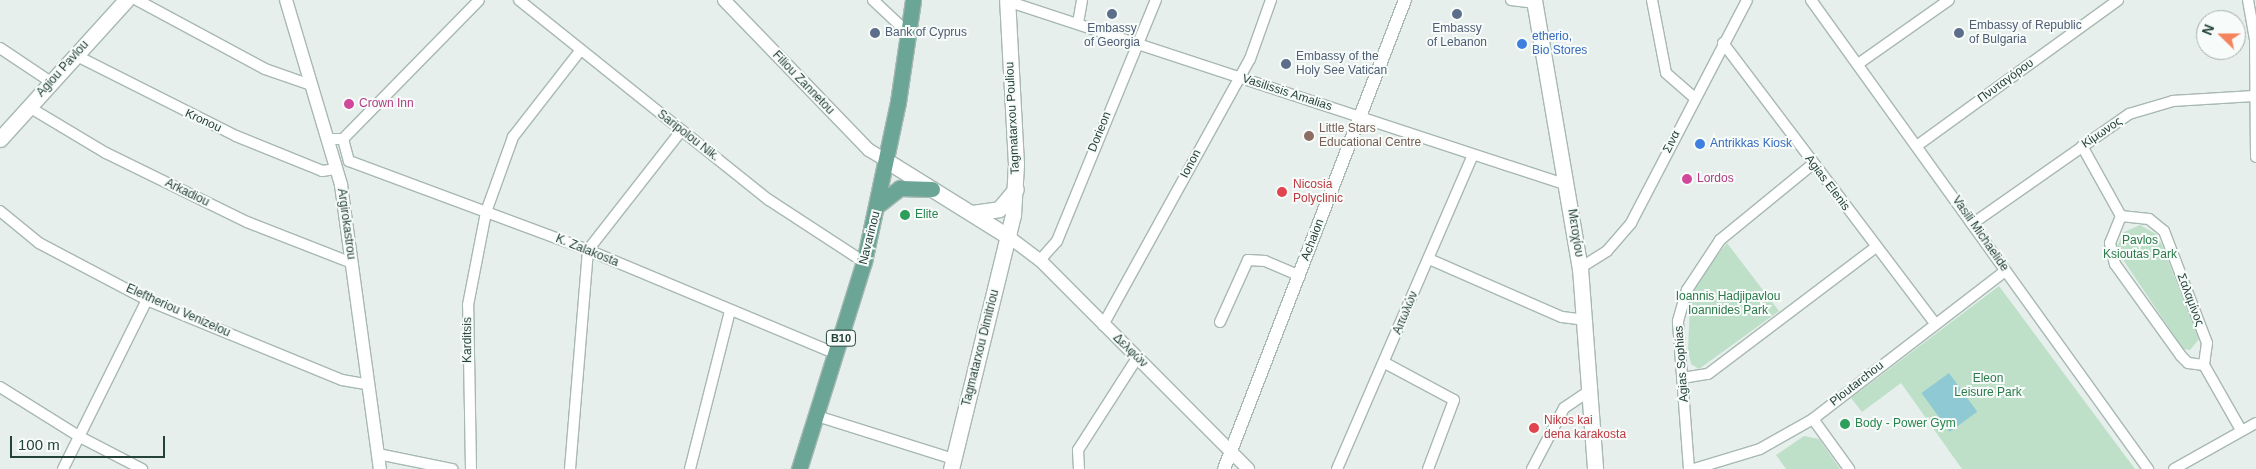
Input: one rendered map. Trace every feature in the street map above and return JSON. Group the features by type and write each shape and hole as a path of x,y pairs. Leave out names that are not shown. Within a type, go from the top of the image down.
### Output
{"main road":[{"name":"Agiou Pavlou","path":"0,139 127,0"},
{"name":"Navarinou","path":"799,469 837,354 864,262 887,161 913,0"},
{"name":"Tagmatarxou Pouliou","path":"1007,0 1016,189 1010,236"},
{"name":"Μετοχίου","path":"1534,2 1580,268 1592,389 1595,469"},
{"path":"887,161 1010,236"},
{"path":"877,206 900,188 932,188"},
{"path":"972,213 999,209 1016,189"},
{"name":"Tagmatarxou Dimitriou","path":"952,464 1010,236"}],"street":[{"path":"127,0 265,69 308,84"},
{"name":"Argirokastrou","path":"286,0 308,84 338,170 380,469"},
{"path":"328,139 344,139 479,0"},
{"name":"Saripolou Nik.","path":"519,0 580,51 769,200 864,262"},
{"name":"Filiou Zannetou","path":"724,0 869,150 887,161"},
{"path":"873,0 908,33"},
{"name":"Vasilissis Amalias","path":"1007,0 1567,185"},
{"path":"1078,23 1082,0"},
{"name":"Dorieon","path":"1040,260 1057,241 1136,44 1156,0"},
{"name":"Ionon","path":"1104,325 1238,77 1250,60 1270,0"},
{"name":"Achaion","path":"1224,469 1405,0"},
{"path":"1511,0 1534,2"},
{"path":"1652,0 1666,73 1695,98"},
{"name":"Σινα","path":"1580,268 1607,251 1631,223 1747,0"},
{"name":"Vasili Michaelide","path":"1811,0 1918,145 2005,271 2148,469"},
{"path":"1858,64 1949,0"},
{"name":"Πνυταγόρου","path":"1918,145 2118,0"},
{"path":"2248,0 2255,39 2253,96 2256,157"},
{"name":"Agias Elenis","path":"1723,43 1876,248 1934,322"},
{"path":"0,48 51,82"},
{"name":"Karditsis","path":"471,469 468,305 486,212 513,137 580,51"},
{"name":"Kronou","path":"75,55 236,136 322,171 338,170"},
{"name":"Κίμωνος","path":"1972,224 2107,126 2149,108 2173,101 2253,96"},
{"name":"Arkadiou","path":"29,107 106,153 247,222 352,263"},
{"path":"570,469 588,250 681,131"},
{"path":"338,170 349,161 344,139"},
{"path":"2082,146 2121,216 2110,243 2115,264 2181,356 2188,363 2204,365 2240,428"},
{"name":"Αιτωλών","path":"1337,469 1385,363 1472,155"},
{"name":"K. Zalakosta","path":"349,161 588,250 730,311 837,354"},
{"name":"Agias Sophias","path":"1689,469 1678,321 1687,290 1702,262 1720,240 1813,164"},
{"name":"Eleftheriou Venizelou","path":"0,211 39,243 147,300 342,380 369,385"},
{"name":"Σαλαμίνος","path":"2121,216 2149,219 2164,231 2207,343 2204,365"},
{"name":"Δελφών","path":"1010,236 1040,260 1248,469"},
{"path":"1682,378 1708,374 1876,248"},
{"path":"1429,259 1562,317 1586,320"},
{"path":"1220,322 1248,260 1265,261 1300,276"},
{"name":"Ploutarchou","path":"1694,469 1760,449 1813,419 1934,322 2005,271"},
{"path":"64,469 147,300"},
{"path":"690,469 730,311"},
{"path":"1077,464 1137,358"},
{"path":"1385,363 1454,400 1428,469"},
{"path":"0,388 80,438 142,469"},
{"path":"1532,469 1564,408 1592,389"},
{"path":"817,416 952,464"},
{"path":"1813,419 1849,469"},
{"path":"2174,469 2240,428 2256,422"},
{"path":"378,454 452,469"}],"green space":[{"name":"Pavlos Ksioutas Park","path":"2140,225 2156,234 2162,245 2199,339 2190,350 2183,349 2116,249 2124,232"},
{"name":"Ioannis Hadjipavlou Ioannides Park","path":"1727,243 1779,311 1699,369 1691,364 1688,350 1690,304 1695,284"},
{"name":"Eleon Leisure Park","path":"1999,286 2135,469 1962,469 1901,383 1862,412 1851,398"},
{"path":"1804,436 1819,439 1840,469 1786,469 1776,455"}],"water":[{"path":"1949,373 1977,412 1950,432 1921,393"}],"place":[{"name":"Embassy of Georgia","path":"1112,14"},
{"name":"Embassy of Lebanon","path":"1457,14"},
{"name":"Bank of Cyprus","path":"875,33"},
{"name":"Embassy of Republic of Bulgaria","path":"1959,33"},
{"name":"etherio, Bio Stores","path":"1522,44"},
{"name":"Embassy of the Holy See Vatican","path":"1286,64"},
{"name":"Crown Inn","path":"349,104"},
{"name":"Little Stars Educational Centre","path":"1309,136"},
{"name":"Antrikkas Kiosk","path":"1700,144"},
{"name":"Lordos","path":"1687,179"},
{"name":"Nicosia Polyclinic","path":"1282,192"},
{"name":"Elite","path":"905,215"},
{"name":"Body - Power Gym","path":"1845,424"},
{"name":"Nikos kai dena karakosta","path":"1534,428"}]}
